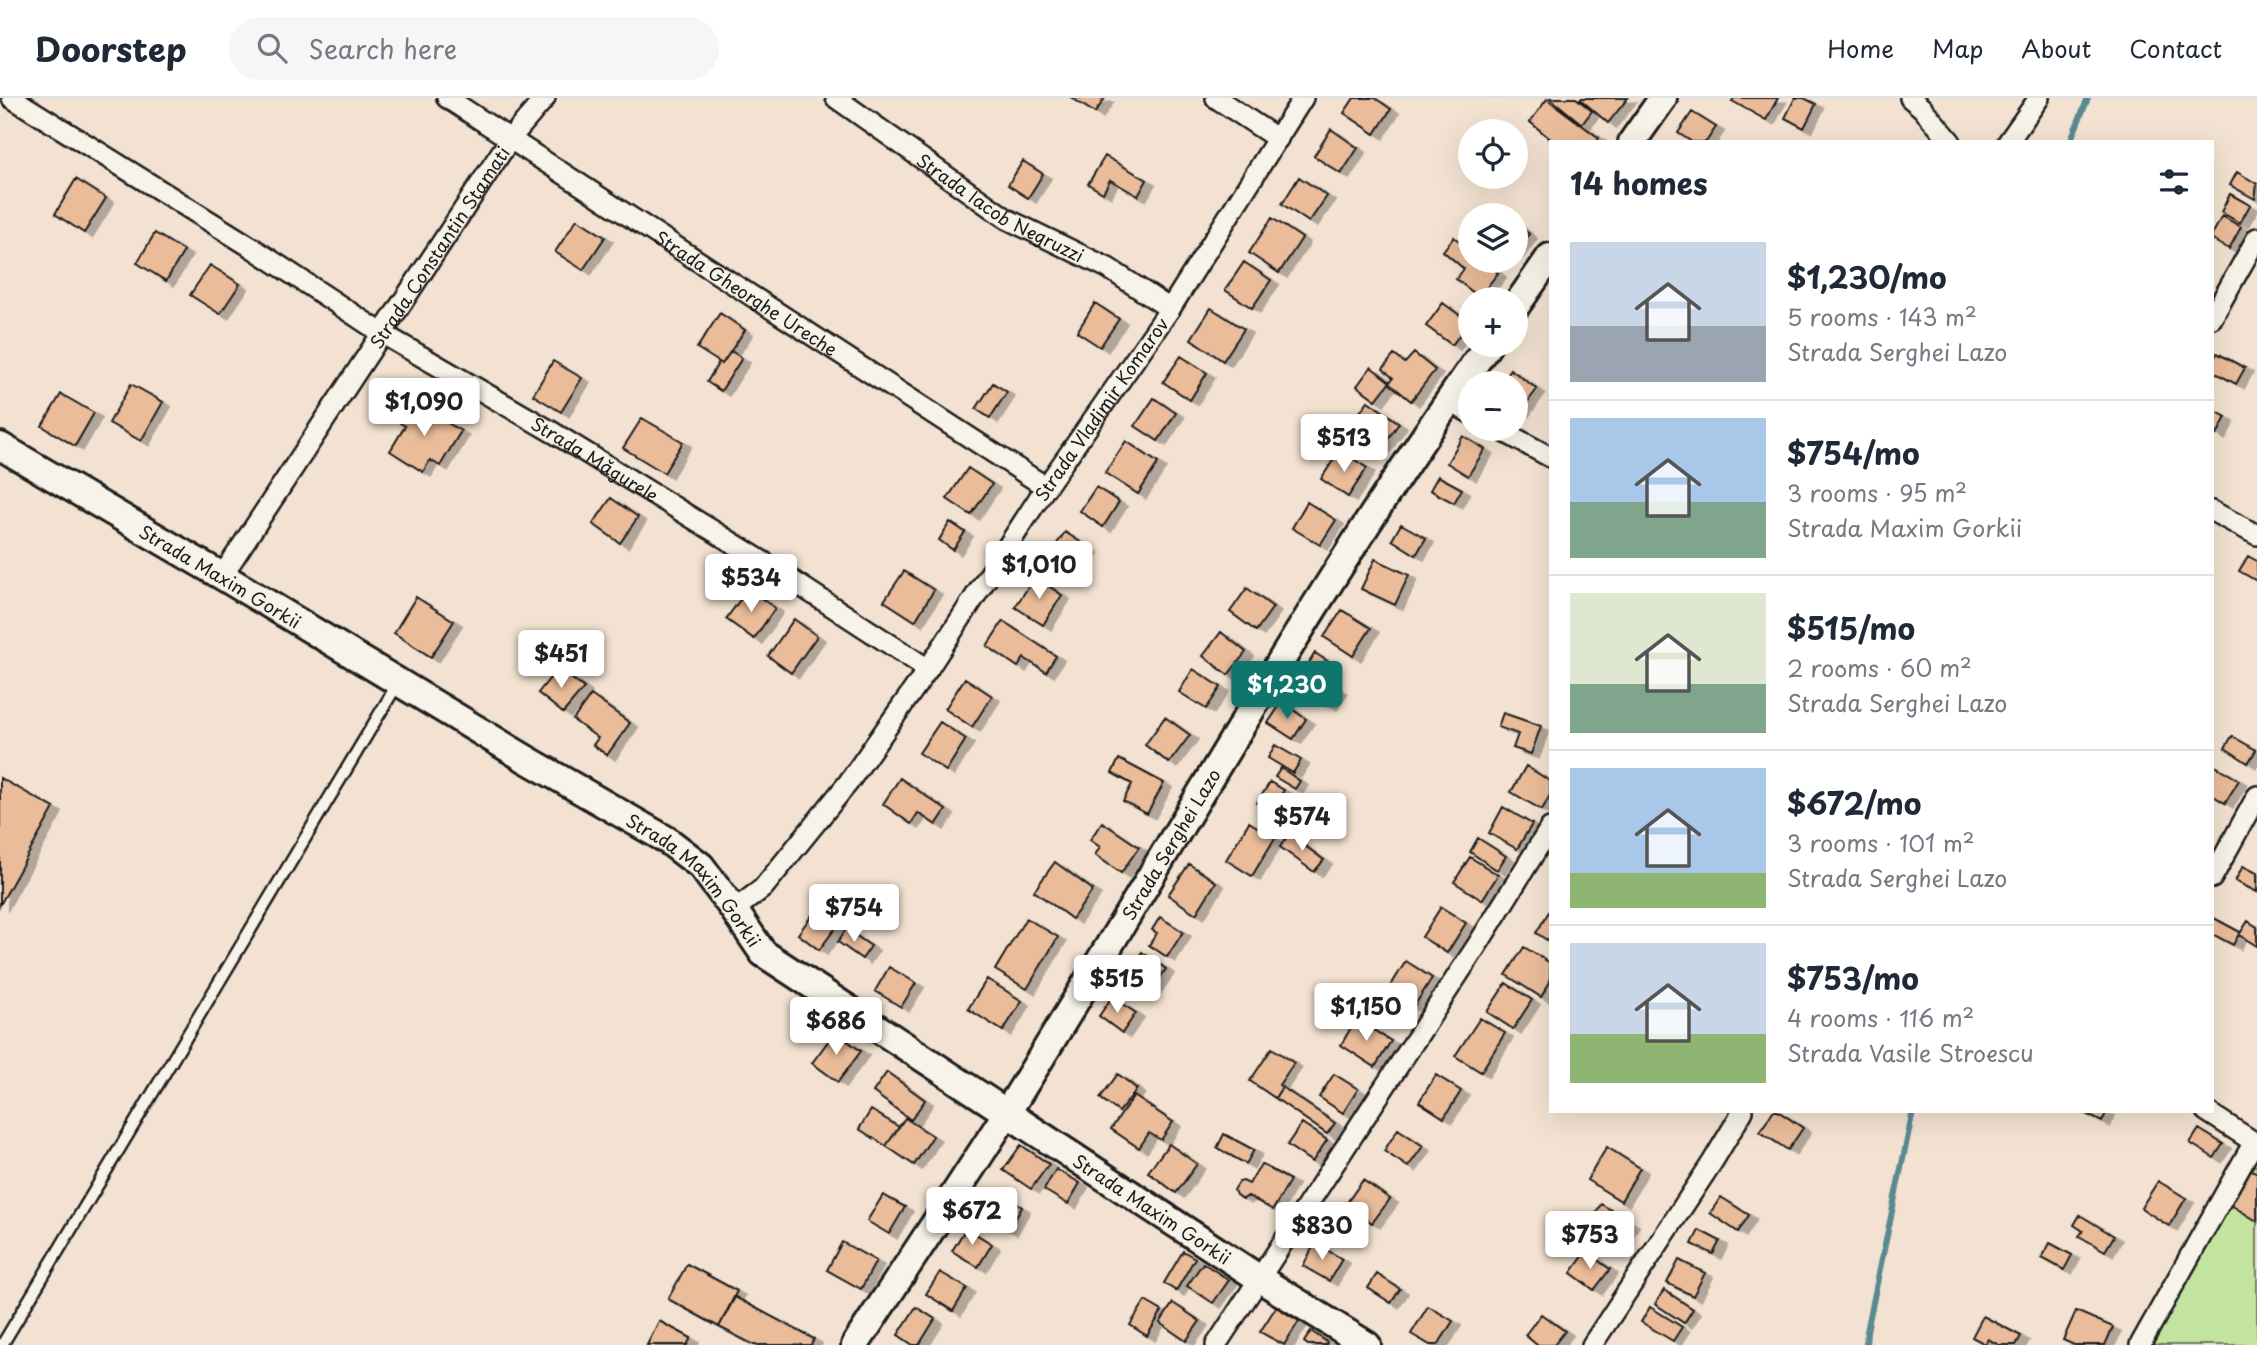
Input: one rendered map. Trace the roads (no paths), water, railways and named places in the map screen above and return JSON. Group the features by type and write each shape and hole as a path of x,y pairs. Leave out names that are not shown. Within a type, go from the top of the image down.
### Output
{"street":[{"name":"Strada Măgurele","path":"12,98 251,247 383,334 602,462 767,564 928,669"},
{"name":"Strada Gheorghe Ureche","path":"447,98 1046,487"},
{"name":"Strada Constantin Stamati","path":"222,576 510,139 545,98"},
{"name":"Strada Iacob Negruzzi","path":"836,98 1007,219 1108,268 1170,309"},
{"path":"1216,98 1278,139"},
{"name":"Strada Vladimir Komarov","path":"734,910 762,888 848,783 928,669 1046,487 1170,309 1303,98"},
{"path":"1633,140 1663,98"},
{"path":"1910,98 1949,140"},
{"path":"2009,140 2039,98"},
{"path":"2214,314 2257,238"},
{"path":"1528,289 1549,258"},
{"name":"Strada Serghei Lazo","path":"855,1345 1007,1112 1332,575 1458,408"},
{"path":"1521,441 1549,456"},
{"name":"Strada Maxim Gorkii","path":"0,446 667,840 701,866 763,953 1260,1279 1367,1345"},
{"path":"2214,512 2257,535"},
{"path":"2214,874 2257,796"},
{"path":"1216,1345 1478,944 1549,830"},
{"path":"1592,1345 1742,1113"},
{"path":"2140,1345 2255,1143 2209,1113"}],"lane":[{"path":"2,1345 398,682"}],"waterway":[{"path":"2071,140 2088,98"},
{"path":"1866,1345 1913,1113"}]}
